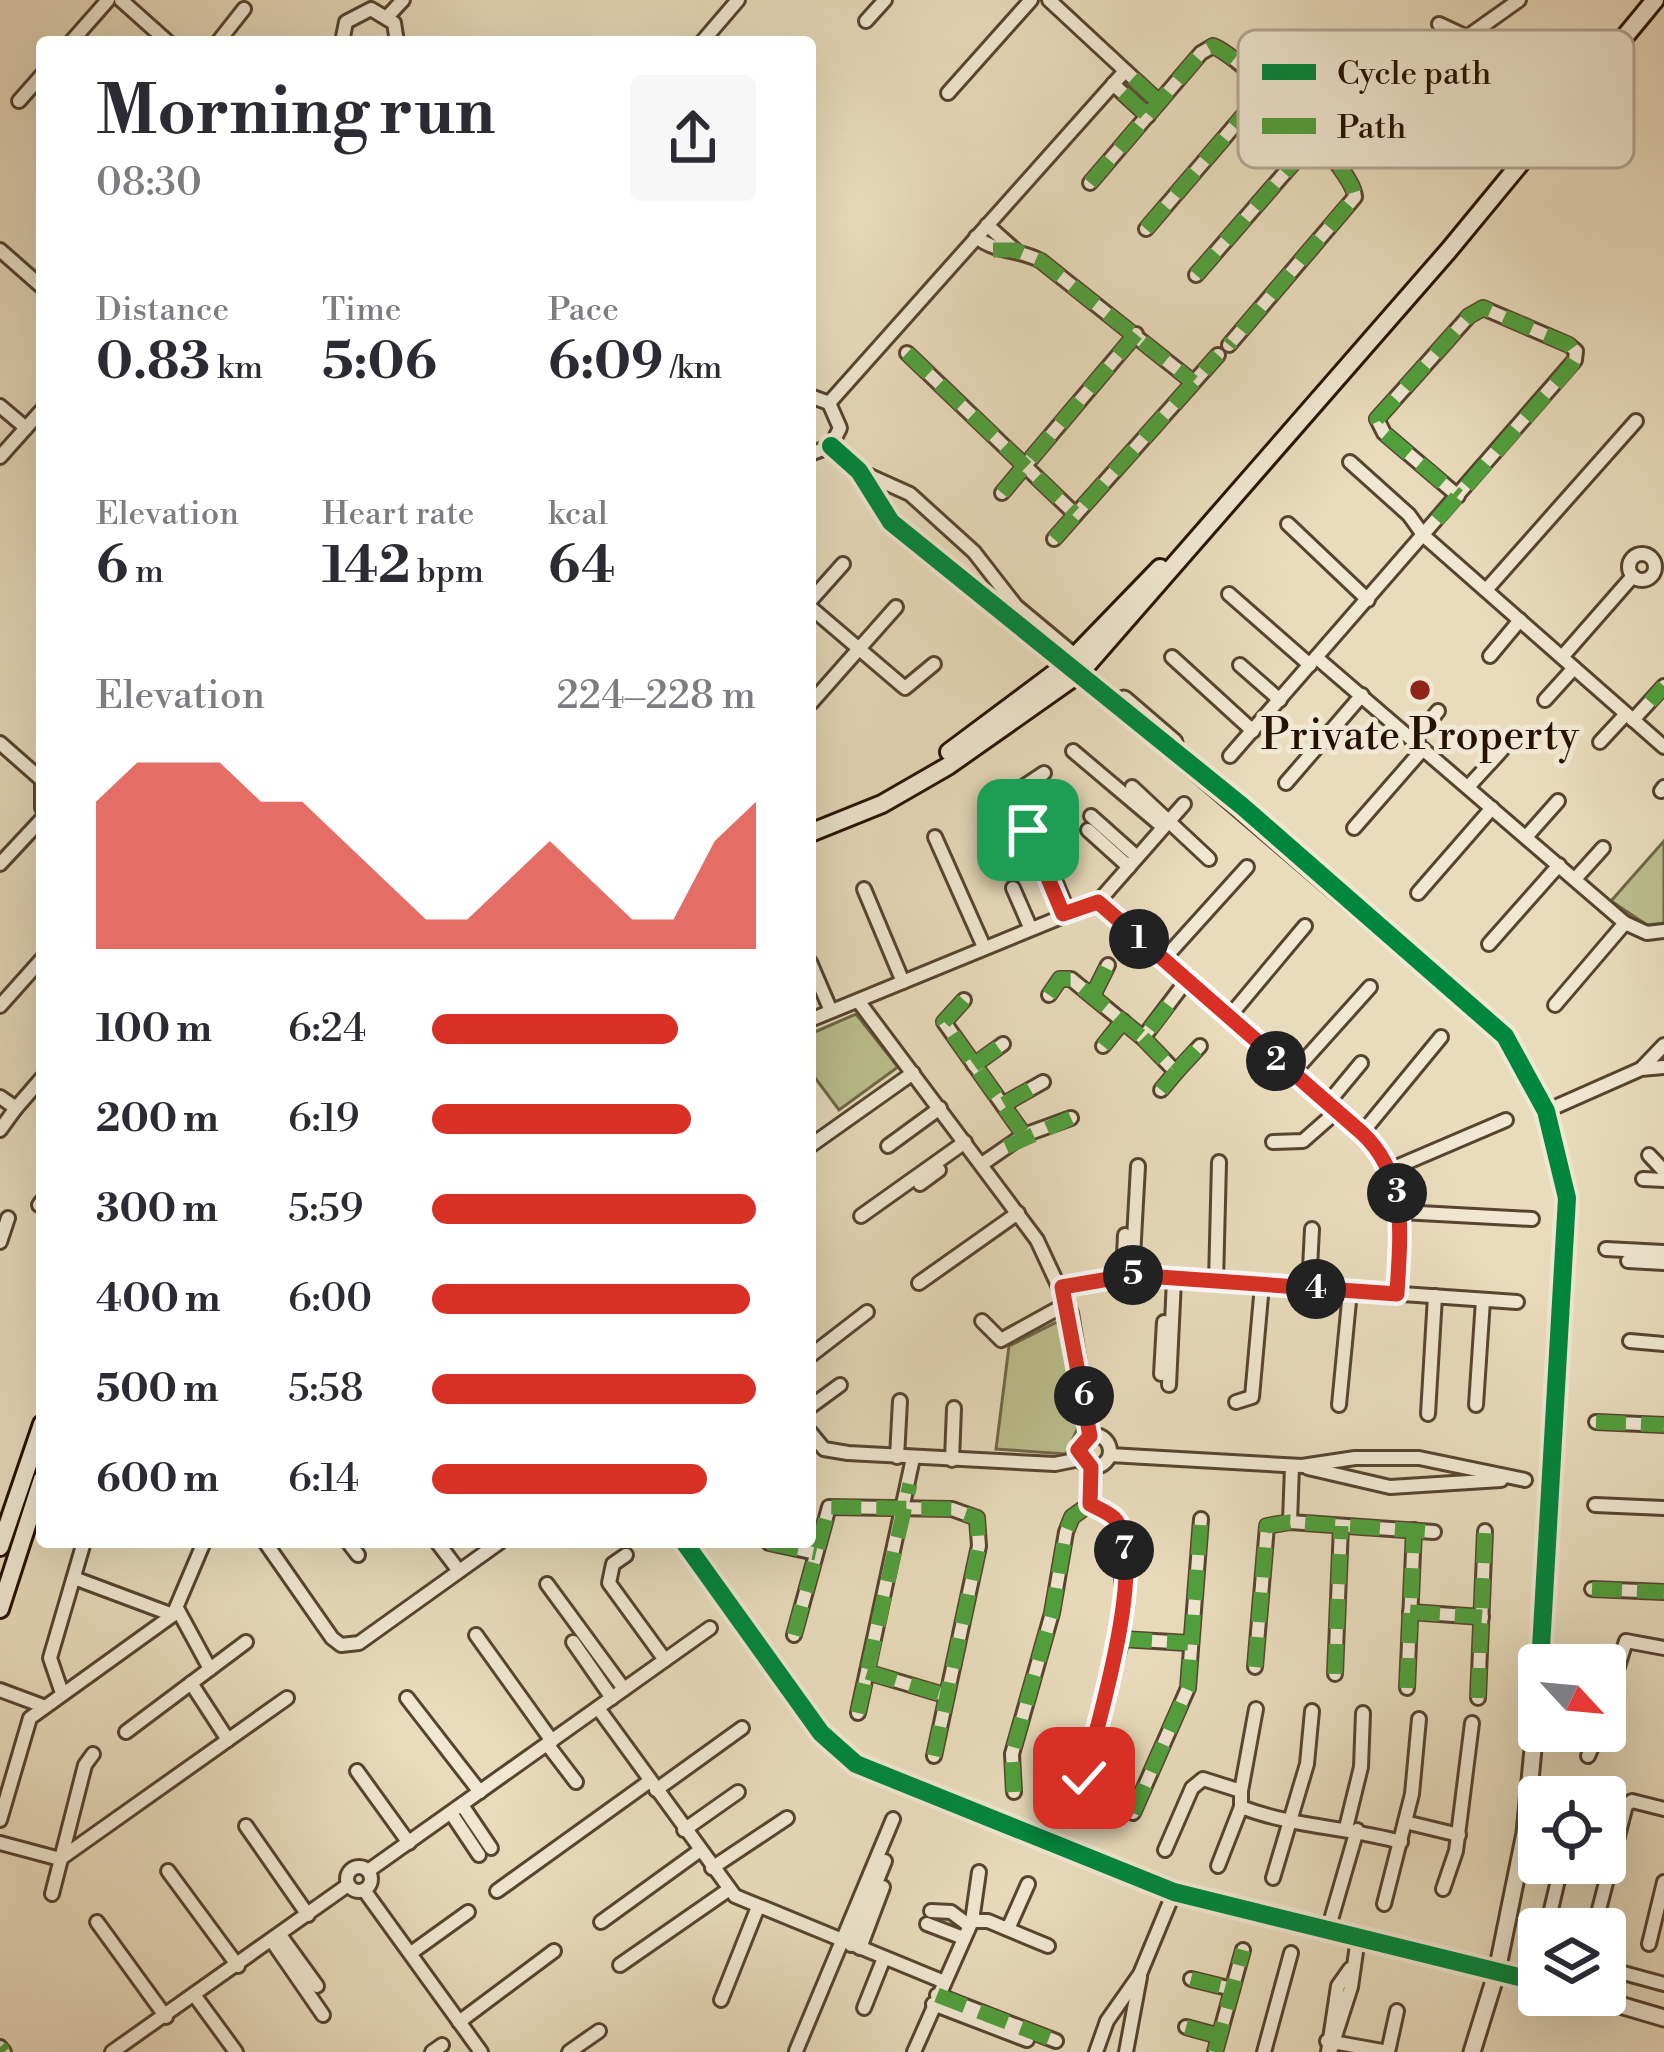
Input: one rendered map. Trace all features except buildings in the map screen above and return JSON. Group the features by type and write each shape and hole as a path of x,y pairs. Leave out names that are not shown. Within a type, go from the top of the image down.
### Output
{"main road":[{"path":"1630,30 1655,0"},
{"path":"816,830 948,766 1078,665 1268,458 1517,168"},
{"path":"0,1547 36,1442"},
{"path":"0,1609 5,1577 36,1495"}],"street":[{"path":"76,36 108,0"},
{"path":"121,0 161,36"},
{"path":"388,16 403,0"},
{"path":"707,36 739,0"},
{"path":"866,21 885,0"},
{"path":"948,93 1031,0"},
{"path":"1049,0 1160,102"},
{"path":"1477,30 1519,0"},
{"path":"223,36 244,9"},
{"path":"344,36 353,14 371,9 388,16 396,36"},
{"path":"1439,24 1452,30"},
{"path":"1090,183 1213,46 1238,66"},
{"path":"829,403 1124,71"},
{"path":"19,101 36,82"},
{"path":"1113,84 1148,116"},
{"path":"1146,229 1238,122"},
{"path":"1196,275 1289,168"},
{"path":"1054,538 1355,197 1353,184 1340,168"},
{"path":"987,225 1015,250 1040,261 1136,334 1193,382"},
{"path":"976,237 995,251 1015,250"},
{"path":"0,250 36,282"},
{"path":"1230,757 1424,536 1458,496 1577,356 1569,345 1483,308 1469,316 1376,421 1458,496"},
{"path":"1002,493 1136,334"},
{"path":"907,352 1023,469 1074,513"},
{"path":"816,398 829,403 839,428 831,446 816,452"},
{"path":"0,406 26,428"},
{"path":"0,457 36,417"},
{"path":"1486,590 1636,422"},
{"path":"831,446 859,471 885,516 934,559 1078,665"},
{"path":"1350,462 1409,515 1424,536 1664,747"},
{"path":"859,471 904,490 925,508 1078,665 1504,1036 1546,1111 1568,1198 1541,1644"},
{"path":"905,532 925,508"},
{"path":"1288,524 1368,600"},
{"path":"934,559 955,535"},
{"path":"1562,658 1633,576 1632,559 1639,554 1652,558 1664,544"},
{"path":"816,597 843,564"},
{"path":"1229,594 1362,695 1625,922 1647,933 1664,931"},
{"path":"816,697 896,607"},
{"path":"816,610 906,689 934,664"},
{"path":"1490,656 1520,620"},
{"path":"1172,657 1252,731"},
{"path":"1240,665 1280,700"},
{"path":"1545,700 1574,668"},
{"path":"1600,742 1657,701 1664,686"},
{"path":"1286,783 1362,695"},
{"path":"1354,828 1419,745 1438,711"},
{"path":"0,743 36,776"},
{"path":"1468,787 1502,750"},
{"path":"1073,751 1209,860"},
{"path":"1044,773 1023,787 1021,798 1066,913"},
{"path":"1132,787 1167,824"},
{"path":"1526,837 1558,801"},
{"path":"816,1017 1098,902 1184,804"},
{"path":"1418,893 1492,808"},
{"path":"1089,823 1133,862"},
{"path":"0,864 36,825"},
{"path":"1028,830 1066,913"},
{"path":"940,840 987,945"},
{"path":"1575,879 1604,848"},
{"path":"1490,944 1558,866"},
{"path":"1163,960 1247,867"},
{"path":"1013,888 1030,928"},
{"path":"864,889 903,982"},
{"path":"1098,902 1362,1133 1389,1170 1401,1212 1397,1294"},
{"path":"1555,1005 1625,922"},
{"path":"1228,1018 1305,926"},
{"path":"1093,995 1108,965"},
{"path":"0,1006 36,966"},
{"path":"1049,995 1064,978 1093,995 1176,1072"},
{"path":"816,979 828,1012"},
{"path":"1143,1038 1186,981"},
{"path":"1292,1075 1370,987"},
{"path":"816,991 828,1012"},
{"path":"964,1000 944,1022 1024,1135"},
{"path":"859,1001 1018,1213 1062,1287 1090,1436"},
{"path":"1103,1046 1123,1021"},
{"path":"1362,1133 1441,1037"},
{"path":"974,1065 1003,1044"},
{"path":"1642,1070 1664,1045"},
{"path":"1161,1090 1200,1046"},
{"path":"1273,1142 1303,1141 1332,1108 1360,1063"},
{"path":"1546,1111 1642,1070 1664,1067"},
{"path":"816,1142 913,1072"},
{"path":"1004,1104 1043,1082"},
{"path":"0,1130 36,1085"},
{"path":"0,1097 16,1108"},
{"path":"888,1146 940,1108"},
{"path":"982,1164 1024,1135 1071,1118"},
{"path":"1389,1170 1506,1120"},
{"path":"920,1184 967,1144"},
{"path":"861,1216 967,1144"},
{"path":"1643,1179 1664,1176 1649,1154"},
{"path":"1216,1282 1219,1162"},
{"path":"1127,1275 1133,1172"},
{"path":"1401,1212 1532,1219"},
{"path":"919,1283 1018,1213"},
{"path":"0,1242 8,1218"},
{"path":"1309,1288 1312,1228"},
{"path":"1606,1249 1664,1252"},
{"path":"1628,1261 1664,1263"},
{"path":"1062,1287 1127,1275 1517,1302"},
{"path":"1165,1380 1170,1279"},
{"path":"1236,1402 1252,1397 1262,1285"},
{"path":"1340,1405 1350,1291"},
{"path":"1428,1414 1435,1296"},
{"path":"1476,1405 1484,1300"},
{"path":"982,1322 1001,1340 1068,1303"},
{"path":"816,1351 867,1312"},
{"path":"1630,1341 1664,1344"},
{"path":"816,1402 839,1385"},
{"path":"897,1457 900,1401"},
{"path":"952,1460 954,1408"},
{"path":"1596,1422 1664,1425"},
{"path":"816,1438 828,1450 897,1457 1105,1464 1110,1455 1106,1441 1090,1436"},
{"path":"1090,1436 1080,1445 1090,1504"},
{"path":"1110,1455 1297,1466 1419,1457 1525,1480"},
{"path":"1418,1486 1419,1457"},
{"path":"858,1713 913,1458"},
{"path":"1297,1466 1356,1483 1418,1486 1550,1480"},
{"path":"1290,1522 1297,1466"},
{"path":"1084,1778 1122,1639 1122,1532 1114,1518 1090,1504"},
{"path":"1014,1792 1012,1754 1052,1613 1066,1532 1072,1517 1090,1504"},
{"path":"794,1635 823,1518 833,1505 967,1513 981,1527 934,1756"},
{"path":"1595,1505 1664,1508"},
{"path":"1133,1813 1188,1688 1201,1519"},
{"path":"1255,1667 1264,1531 1290,1522 1434,1532"},
{"path":"1335,1674 1341,1526"},
{"path":"1407,1688 1414,1530"},
{"path":"1478,1698 1485,1531"},
{"path":"62,1693 50,1658 82,1548"},
{"path":"0,1820 27,1723 43,1706 175,1613 202,1548"},
{"path":"269,1548 341,1645 359,1643 492,1548"},
{"path":"353,1548 358,1555"},
{"path":"442,1548 459,1571"},
{"path":"688,1548 821,1733 856,1764 1174,1892 1518,1976"},
{"path":"793,1548 816,1553"},
{"path":"626,1555 613,1564 609,1583 664,1660"},
{"path":"74,1578 175,1613 210,1669"},
{"path":"547,1584 618,1694"},
{"path":"1592,1589 1664,1592"},
{"path":"1411,1612 1482,1617"},
{"path":"116,2051 348,1885 352,1869 368,1871 710,1628"},
{"path":"476,1635 576,1782"},
{"path":"1122,1639 1188,1643"},
{"path":"126,1732 246,1642"},
{"path":"573,1642 618,1694"},
{"path":"1625,1644 1664,1648"},
{"path":"867,1672 944,1695"},
{"path":"191,1683 228,1740"},
{"path":"0,1690 43,1706"},
{"path":"407,1697 480,1792"},
{"path":"60,1859 287,1698"},
{"path":"598,1708 728,1890 884,1958 937,1993 1027,2040"},
{"path":"1218,1866 1241,1807 1256,1708"},
{"path":"1273,1877 1309,1756 1312,1711"},
{"path":"1328,1930 1351,1829 1363,1713"},
{"path":"1384,1904 1405,1822 1419,1719"},
{"path":"1443,1889 1459,1835 1472,1723"},
{"path":"496,1891 742,1727"},
{"path":"1472,2048 1497,1970 1530,1803 1534,1752"},
{"path":"1588,1756 1590,1752"},
{"path":"52,1894 85,1765 93,1754"},
{"path":"357,1771 409,1843"},
{"path":"1165,1850 1198,1780 1241,1791"},
{"path":"684,1829 738,1792"},
{"path":"1626,1811 1630,1801 1664,1809"},
{"path":"1241,1807 1286,1824 1351,1829 1400,1842"},
{"path":"456,1809 485,1851"},
{"path":"712,1868 787,1817"},
{"path":"851,1945 893,1819"},
{"path":"1405,1822 1459,1835"},
{"path":"246,1826 308,1915"},
{"path":"0,1843 60,1859"},
{"path":"851,1945 890,1849"},
{"path":"601,1922 698,1851"},
{"path":"168,1871 238,1966"},
{"path":"364,1890 371,1881 368,1871"},
{"path":"914,2052 966,1927 980,1872"},
{"path":"1649,1943 1664,1882"},
{"path":"1008,1929 1028,1884"},
{"path":"348,1885 364,1890 481,2052"},
{"path":"796,2051 884,1886"},
{"path":"620,1965 728,1890"},
{"path":"1096,2052 1107,2020 1140,1974 1174,1892"},
{"path":"721,2000 758,1907"},
{"path":"411,1953 468,1912"},
{"path":"929,1917 966,1927 1008,1929 1048,1946"},
{"path":"97,1922 166,2017"},
{"path":"1358,1937 1330,2047 1388,2052 1397,2011"},
{"path":"276,1938 317,1986"},
{"path":"276,1938 323,2014"},
{"path":"1215,2052 1243,1950"},
{"path":"459,2022 554,1951"},
{"path":"1264,2052 1292,1953"},
{"path":"865,2008 884,1958"},
{"path":"1126,2052 1140,1974"},
{"path":"1626,1974 1664,1984"},
{"path":"1191,1979 1232,1989"},
{"path":"937,1993 1056,2041"},
{"path":"195,1996 236,2052"},
{"path":"1626,2005 1664,2015"},
{"path":"1107,2020 1133,2033"},
{"path":"1186,2027 1219,2036"},
{"path":"569,2052 599,2031"}],"green space":[{"path":"1664,841 1664,923 1647,925 1611,901"},
{"path":"856,1014 898,1067 839,1110 816,1079 816,1031"},
{"path":"1063,1319 1079,1425 1066,1454 996,1449 1009,1346"}],"marked path":[{"path":"1090,183 1201,53 1213,46 1238,63"},
{"path":"1133,78 1159,102"},
{"path":"1123,93 1148,116"},
{"path":"1146,229 1238,122"},
{"path":"1196,275 1289,168"},
{"path":"1229,345 1355,197 1340,168"},
{"path":"993,250 1015,250 1041,261 1193,382"},
{"path":"1437,520 1571,366 1577,356 1569,345 1483,308 1469,316 1377,419 1384,433 1458,496"},
{"path":"1002,493 1136,334"},
{"path":"907,353 1074,513"},
{"path":"1054,539 1218,355"},
{"path":"1650,702 1664,686"},
{"path":"1093,995 1108,965"},
{"path":"1049,995 1060,979 1071,979 1143,1038 1177,994"},
{"path":"964,1000 944,1022 1024,1135"},
{"path":"1103,1046 1123,1021"},
{"path":"1143,1038 1176,1072 1161,1090"},
{"path":"974,1065 1003,1044"},
{"path":"1176,1072 1200,1046"},
{"path":"1004,1104 1043,1082"},
{"path":"1006,1147 1071,1118"},
{"path":"1596,1422 1664,1425"},
{"path":"858,1713 910,1484"},
{"path":"1085,1778 1122,1639 1122,1532 1114,1518 1090,1504 1090,1489"},
{"path":"1014,1792 1012,1754 1052,1613 1066,1532 1072,1517 1090,1504"},
{"path":"794,1635 829,1507 952,1509 977,1518 979,1546 934,1756"},
{"path":"1133,1813 1188,1688 1201,1519"},
{"path":"1255,1667 1267,1526 1290,1522 1434,1532"},
{"path":"1335,1674 1341,1526"},
{"path":"1407,1688 1414,1530"},
{"path":"1478,1698 1485,1531"},
{"path":"792,1548 816,1553"},
{"path":"1592,1589 1664,1592"},
{"path":"1410,1612 1482,1617"},
{"path":"1122,1639 1188,1643"},
{"path":"867,1672 944,1695"},
{"path":"1215,2052 1243,1950"},
{"path":"1191,1979 1232,1989"},
{"path":"937,1995 1056,2041"},
{"path":"1186,2027 1219,2036"},
{"path":"0,2047 4,2052"}],"cycle path":[{"path":"831,446 859,471 891,522 1242,806 1505,1036 1546,1111 1567,1198 1541,1644"},
{"path":"688,1548 821,1733 856,1764 1174,1892 1518,1977"}],"place":[{"name":"Private Property","path":"1420,690"}],"route":[{"path":"1028,830 1063,914 1098,902 1362,1133 1384,1159 1401,1212 1397,1294 1132,1275 1062,1287 1071,1313 1090,1436 1078,1450 1084,1464 1091,1467 1090,1504 1114,1518 1124,1542 1122,1639 1084,1778"}]}
